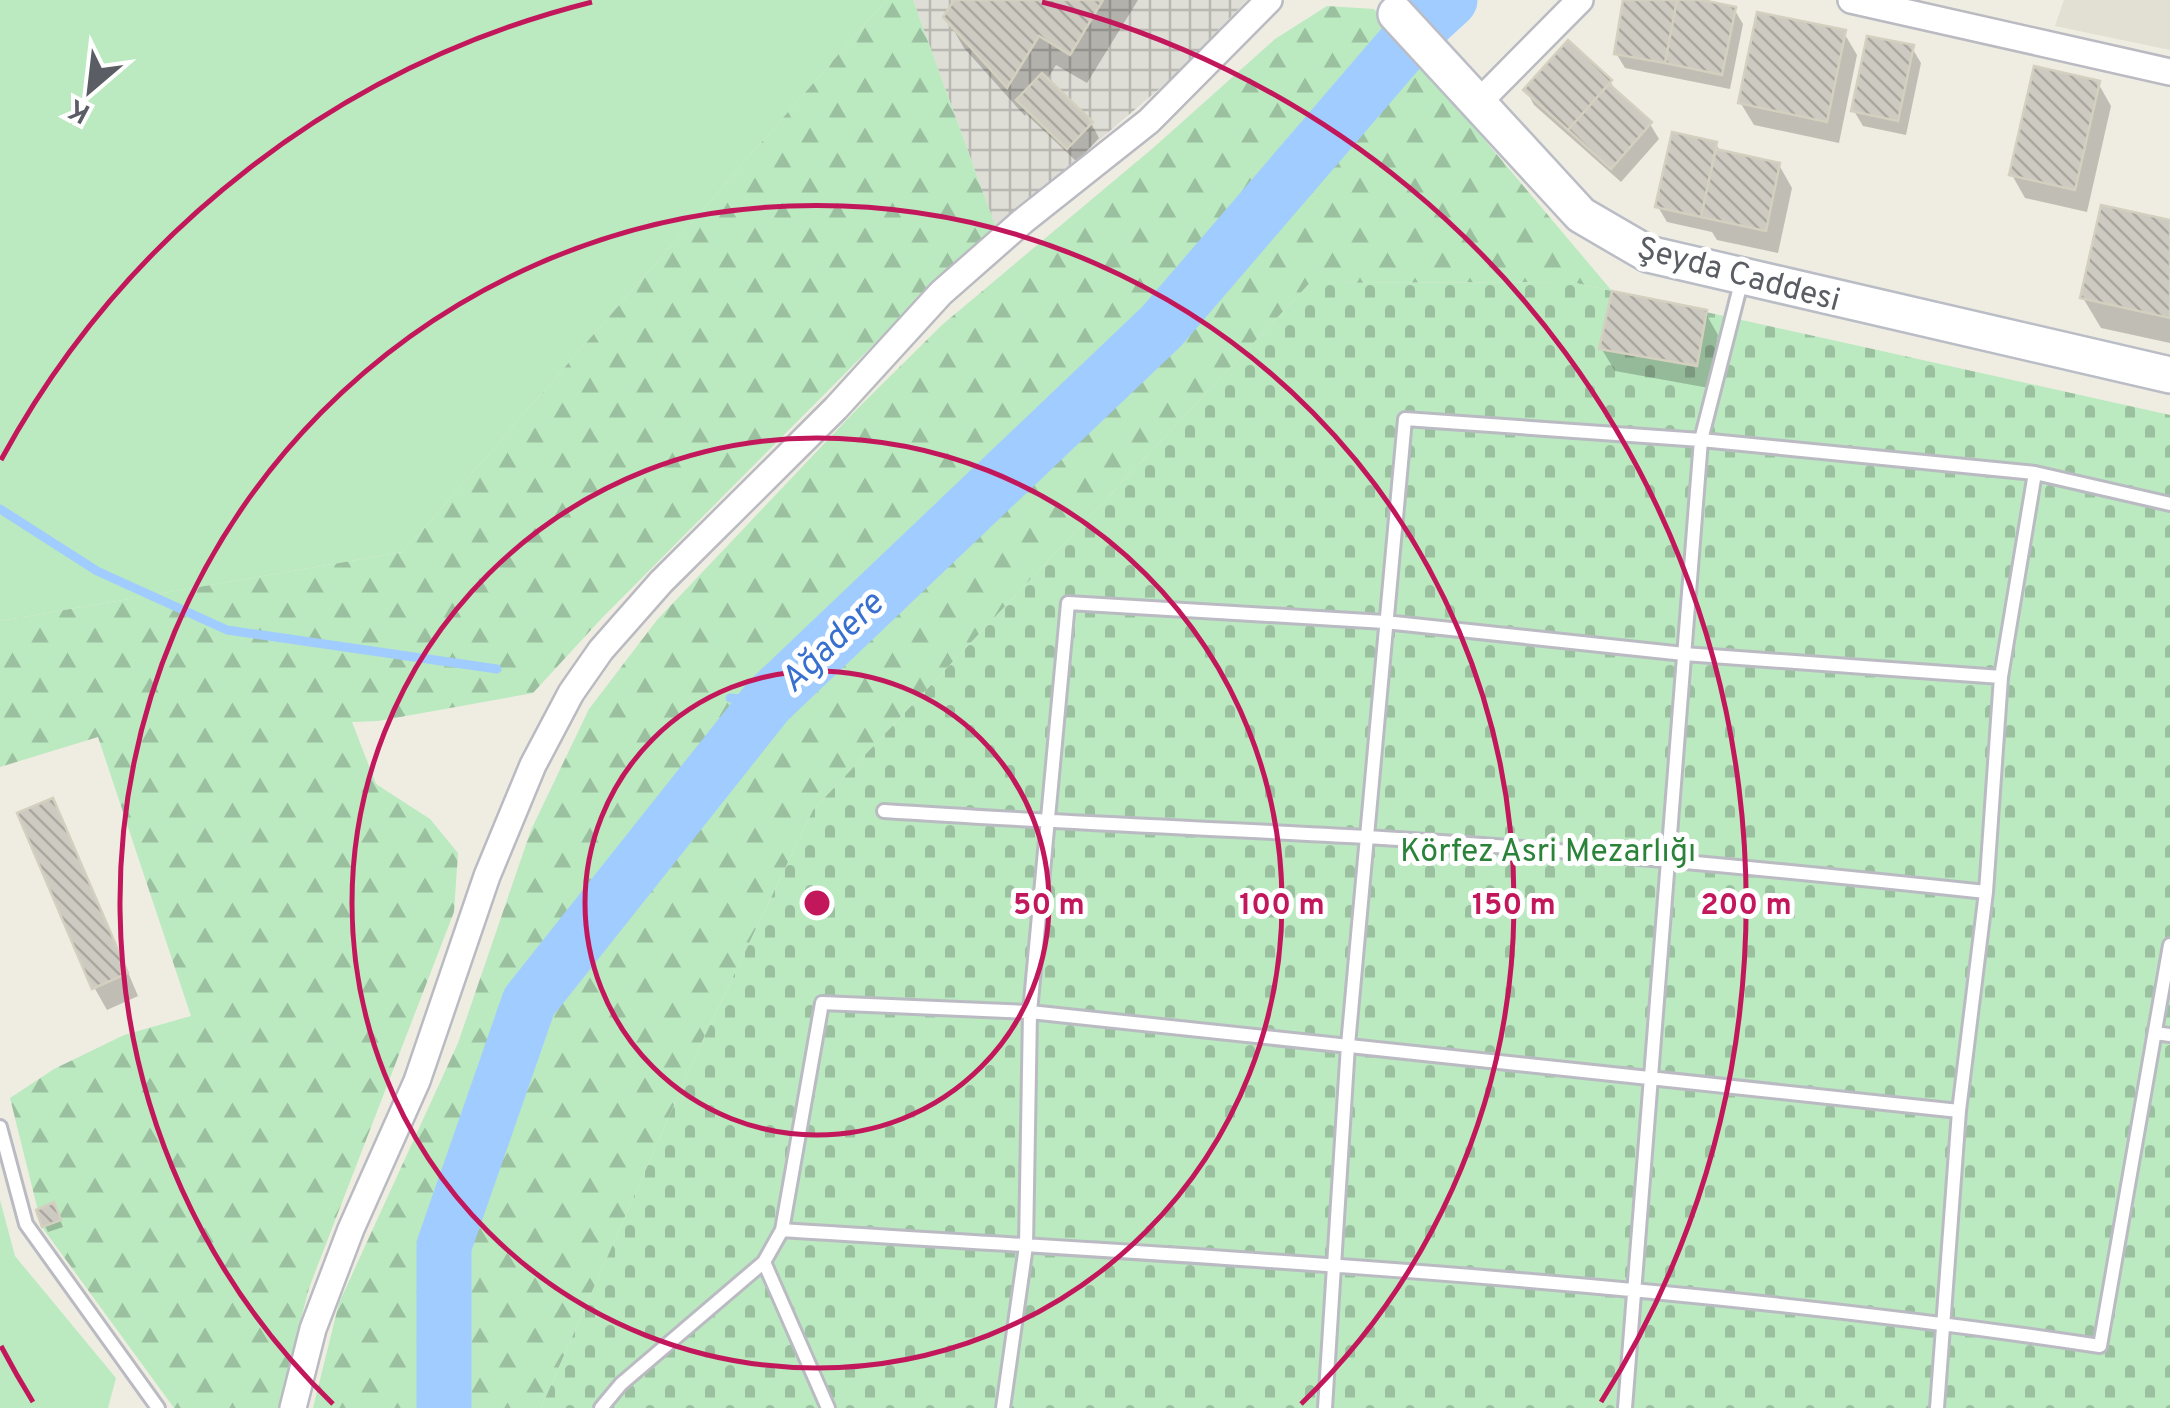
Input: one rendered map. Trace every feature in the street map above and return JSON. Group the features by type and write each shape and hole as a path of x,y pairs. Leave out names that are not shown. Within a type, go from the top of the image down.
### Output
{"main road":[{"name":"Şeyda Caddesi","path":"1388,5 1562,196 1600,228 1648,254 2170,375"}],"street":[{"path":"292,1408 313,1330 351,1229 418,1081 487,876 533,765 601,650 662,582 836,408 941,293 1022,221 1150,121 1269,0"},
{"path":"1478,102 1580,0"},
{"path":"1851,0 2170,72"}],"lane":[{"path":"1625,1408 1700,440 1742,278"},
{"path":"1326,1408 1348,1045 1404,419 1700,440 2035,473 2170,504"},
{"path":"1937,1408 1959,1111 1986,892 2001,677 2035,473"},
{"path":"1003,1408 1026,1246 1030,1012 1068,603 1386,622 1684,654 2001,677"},
{"path":"884,811 1668,858 1986,892"},
{"path":"782,1230 1634,1290 1944,1323 2100,1346 2170,944"},
{"path":"601,1408 621,1384 764,1262 782,1230 822,1003 1030,1012 1959,1111"},
{"path":"2155,1032 2170,1036"},
{"path":"0,1126 26,1224 158,1408"},
{"path":"764,1262 828,1408"}],"shaded area":[{"path":"913,0 1247,0 1172,78 996,228"},
{"path":"2064,0 2170,0 2170,50 2055,26"}],"green space":[{"path":"0,0 886,0 403,552 0,621"},
{"path":"886,0 913,0 996,228 917,301 601,619 533,693 378,721 352,722 376,784 430,819 458,853 454,912 309,1288 278,1408 174,1408 42,1227 10,1098 54,1069 124,1035 191,1016 98,737 0,767 0,621 403,552"},
{"path":"1327,6 1374,9 1612,291 1571,282 1310,283 813,810 700,1046 541,1408 313,1408 339,1303 458,1043 531,830 589,709 657,620 943,324 1153,148 1275,39"},
{"name":"Körfez Asri Mezarlığı","path":"1571,282 2170,415 2170,1408 541,1408 700,1046 813,810 1310,283"},
{"path":"0,1200 15,1256 116,1378 108,1408 0,1408"}],"building":[{"path":"954,0 1103,0 1070,55 1039,36 1007,88 943,17"},
{"path":"1623,0 1677,0 1665,63 1614,54"},
{"path":"1677,0 1736,7 1722,75 1665,63"},
{"path":"1757,12 1846,30 1827,122 1738,103"},
{"path":"1867,36 1914,45 1898,121 1851,111"},
{"path":"1568,40 1612,80 1568,130 1523,90"},
{"path":"2034,66 2100,81 2075,190 2009,175"},
{"path":"1042,73 1093,122 1067,149 1016,100"},
{"path":"1609,84 1652,122 1611,169 1568,130"},
{"path":"1672,132 1717,142 1701,217 1655,207"},
{"path":"1716,149 1780,163 1766,231 1701,217"},
{"path":"2101,205 2170,220 2170,318 2080,298"},
{"path":"1612,291 1707,310 1697,366 1599,349"},
{"path":"53,798 128,973 92,989 17,813"},
{"path":"54,1202 61,1220 42,1227 36,1210"}],"waterway":[{"name":"Ağadere","path":"444,1408 444,1246 529,1002 768,701 1162,326 1414,33 1450,0"},
{"path":"0,509 97,571 227,630 497,669"},
{"path":"730,698 768,701"}]}
